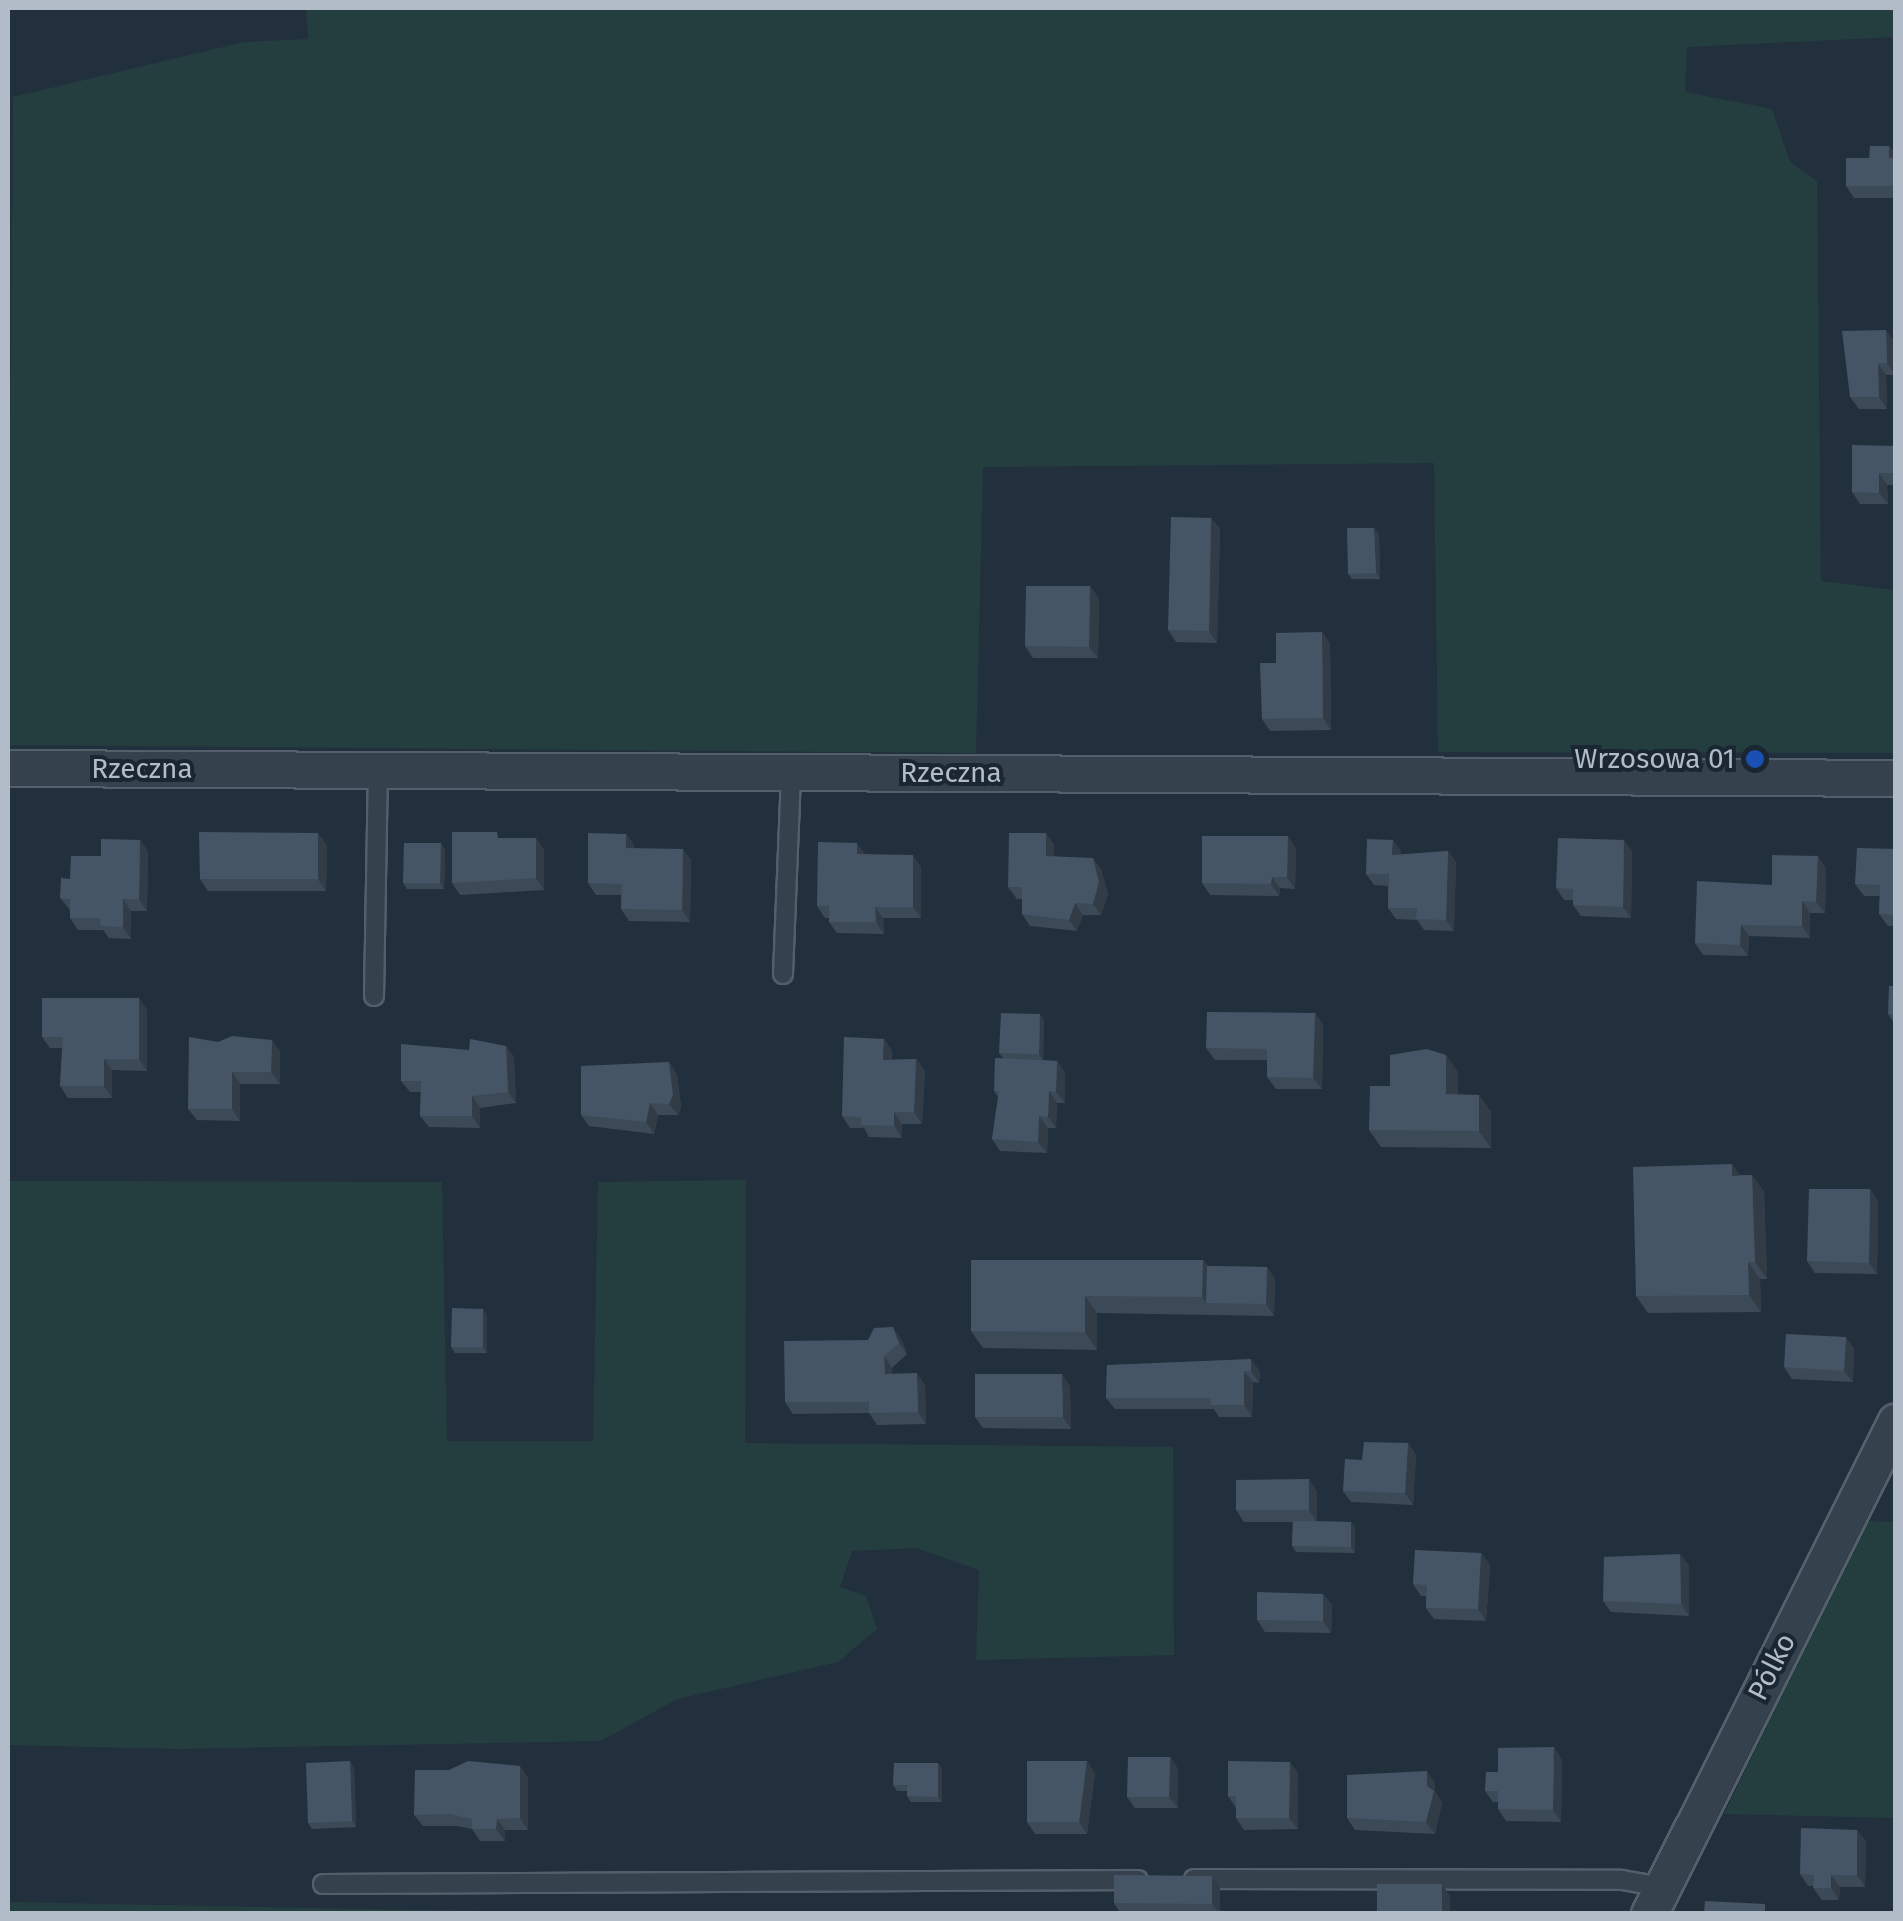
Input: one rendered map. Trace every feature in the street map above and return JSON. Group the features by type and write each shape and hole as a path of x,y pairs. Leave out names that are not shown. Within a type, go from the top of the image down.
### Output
{"street":[{"name":"Rzeczna","path":"8,768 1896,778"},
{"name":"Pólko","path":"1656,1900 1896,1420"}],"lane":[{"path":"374,996 378,771"},
{"path":"783,974 791,772"},
{"path":"1174,1879 1622,1880 1656,1900"},
{"path":"323,1884 1155,1880"}],"green space":[{"path":"306,8 1895,8 1895,37 1687,47 1685,92 1772,109 1790,162 1817,181 1821,581 1895,590 1895,753 1438,752 1434,463 983,467 976,753 8,745 13,97 244,42 308,39"},
{"path":"746,1180 745,1443 1173,1447 1174,1655 976,1660 979,1570 916,1548 852,1551 840,1587 866,1596 877,1629 838,1662 677,1699 601,1741 181,1749 8,1745 8,1181 442,1182 447,1441 593,1441 598,1182"},
{"path":"1866,1521 1895,1522 1895,1818 1724,1814"},
{"path":"8,1902 309,1908 604,1913 8,1914"}],"building":[{"path":"1870,146 1889,146 1889,158 1896,158 1896,186 1846,186 1846,158 1869,158"},
{"path":"1886,330 1887,363 1878,364 1879,397 1850,397 1842,331"},
{"path":"1852,445 1896,446 1896,473 1879,473 1879,493 1852,492"},
{"path":"1171,517 1211,518 1209,631 1168,630"},
{"path":"1347,528 1374,528 1376,573 1348,574"},
{"path":"1026,586 1090,586 1089,647 1025,646"},
{"path":"1322,632 1323,718 1262,719 1260,663 1276,663 1276,633"},
{"path":"199,832 318,833 318,879 200,879"},
{"path":"452,832 497,832 498,838 536,838 536,878 452,883"},
{"path":"588,833 626,834 626,848 683,849 682,910 621,909 622,884 588,883"},
{"path":"1009,833 1046,833 1046,856 1093,858 1099,882 1093,904 1075,903 1069,920 1022,914 1022,887 1008,887"},
{"path":"1202,836 1288,836 1287,877 1272,877 1271,884 1202,883"},
{"path":"1558,838 1624,840 1623,907 1573,905 1573,889 1556,888"},
{"path":"101,839 140,840 139,899 123,899 123,927 101,926 100,918 70,918 70,899 60,898 61,878 70,879 71,856 101,856"},
{"path":"1367,839 1393,840 1392,855 1448,851 1446,920 1416,919 1417,908 1388,908 1389,874 1366,874"},
{"path":"818,842 857,843 857,854 913,855 913,907 875,907 876,922 829,922 829,906 817,906"},
{"path":"404,843 441,843 440,883 403,883"},
{"path":"1857,848 1896,849 1896,915 1879,914 1880,885 1855,884"},
{"path":"1772,855 1818,856 1816,902 1802,901 1802,926 1741,925 1740,945 1695,943 1697,881 1772,885"},
{"path":"1889,986 1896,986 1896,1015 1888,1014"},
{"path":"42,998 139,998 139,1059 104,1059 104,1086 60,1086 63,1037 42,1037"},
{"path":"1207,1012 1315,1013 1313,1078 1267,1077 1267,1049 1206,1048"},
{"path":"1001,1013 1040,1014 1039,1054 999,1053"},
{"path":"232,1036 272,1040 271,1072 232,1072 232,1109 188,1109 189,1037 218,1042"},
{"path":"844,1037 884,1039 883,1060 916,1059 914,1112 894,1112 894,1126 861,1125 861,1117 842,1116"},
{"path":"470,1039 506,1046 508,1092 472,1096 472,1116 420,1116 421,1081 401,1081 401,1044 469,1050"},
{"path":"1427,1049 1446,1055 1446,1094 1479,1095 1479,1131 1369,1130 1370,1086 1390,1086 1390,1055"},
{"path":"995,1058 1057,1061 1056,1092 1049,1091 1048,1117 1039,1116 1038,1142 992,1139 999,1091 994,1091"},
{"path":"669,1062 673,1095 669,1104 650,1103 646,1122 581,1115 581,1066"},
{"path":"1732,1164 1732,1176 1752,1175 1755,1262 1748,1262 1749,1295 1636,1296 1633,1167"},
{"path":"1809,1189 1870,1189 1869,1263 1807,1261"},
{"path":"971,1260 1203,1260 1202,1297 1085,1296 1085,1332 971,1331"},
{"path":"1207,1266 1267,1267 1266,1304 1206,1303"},
{"path":"452,1308 483,1309 483,1347 451,1347"},
{"path":"893,1327 899,1343 884,1356 885,1374 917,1373 918,1412 869,1413 869,1402 785,1402 784,1341 868,1340 874,1328"},
{"path":"1786,1334 1846,1337 1844,1371 1784,1367"},
{"path":"1251,1359 1251,1371 1244,1371 1244,1405 1211,1405 1211,1398 1106,1398 1107,1365"},
{"path":"975,1374 1062,1374 1063,1417 975,1417"},
{"path":"1364,1442 1408,1443 1405,1493 1343,1491 1345,1459 1362,1460"},
{"path":"1309,1479 1309,1510 1236,1510 1236,1480"},
{"path":"1293,1521 1351,1522 1351,1547 1292,1546"},
{"path":"1415,1550 1481,1553 1478,1609 1426,1608 1427,1585 1413,1584"},
{"path":"1680,1554 1681,1604 1603,1601 1604,1557"},
{"path":"1257,1592 1323,1594 1323,1621 1257,1620"},
{"path":"1554,1747 1553,1810 1498,1809 1498,1791 1485,1791 1486,1772 1498,1772 1498,1748"},
{"path":"1128,1757 1170,1757 1169,1797 1127,1797"},
{"path":"350,1761 352,1821 308,1823 306,1763"},
{"path":"468,1761 520,1766 520,1818 497,1819 496,1829 472,1829 472,1819 449,1814 414,1815 415,1770 449,1770"},
{"path":"1027,1761 1087,1761 1079,1822 1027,1822"},
{"path":"1228,1761 1290,1762 1289,1818 1236,1818 1236,1796 1228,1796"},
{"path":"894,1763 938,1763 938,1797 907,1796 907,1785 893,1785"},
{"path":"1427,1771 1427,1786 1434,1791 1426,1822 1347,1818 1347,1775"},
{"path":"1801,1828 1857,1830 1857,1875 1831,1875 1831,1888 1813,1888 1814,1875 1800,1874"},
{"path":"1114,1875 1212,1876 1212,1904 1114,1903"},
{"path":"1377,1884 1442,1884 1442,1914 1377,1914"},
{"path":"1705,1901 1765,1904 1765,1914 1704,1914"}],"place":[{"name":"Wrzosowa 01","path":"1755,759"}]}
